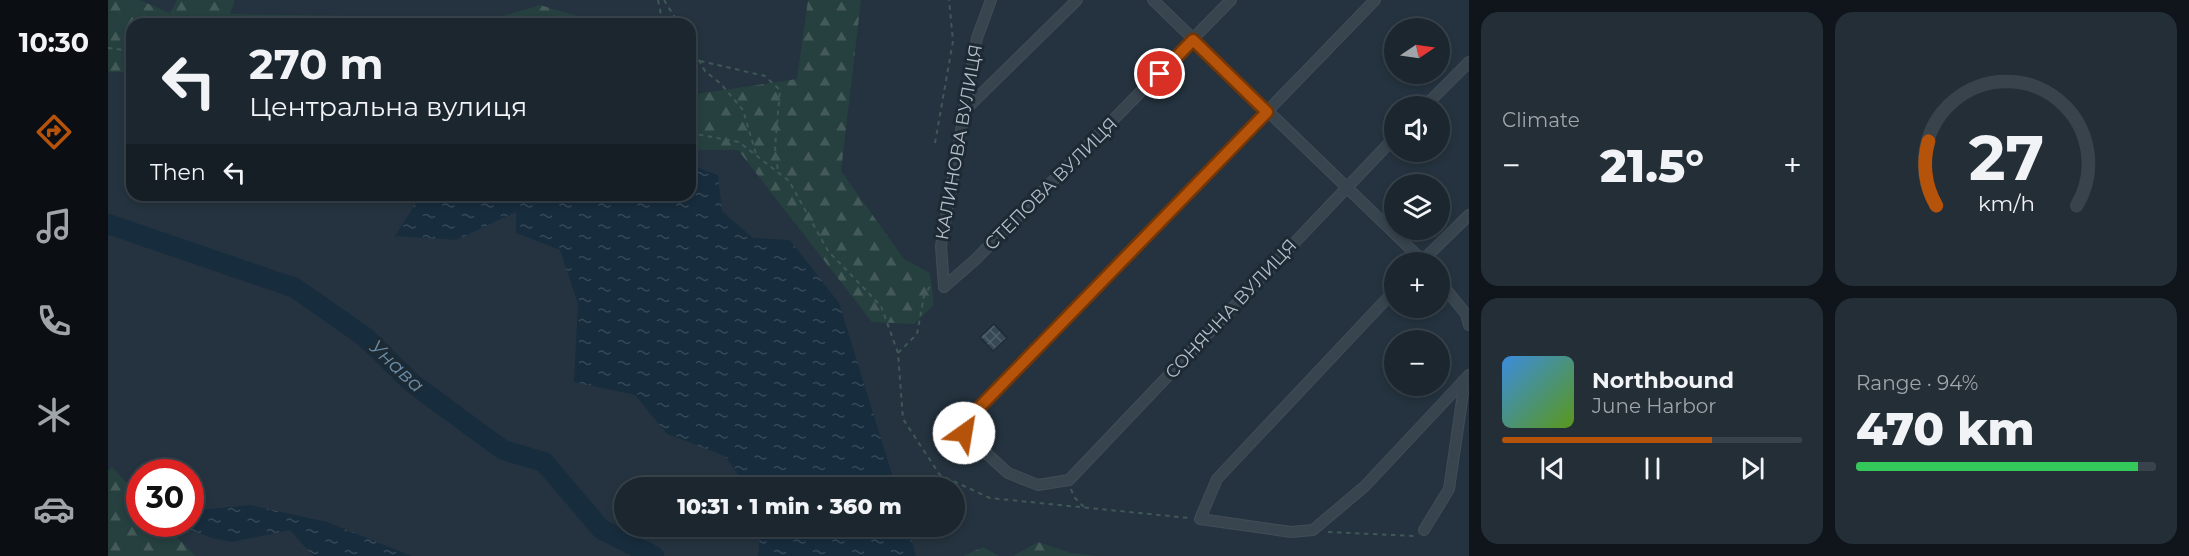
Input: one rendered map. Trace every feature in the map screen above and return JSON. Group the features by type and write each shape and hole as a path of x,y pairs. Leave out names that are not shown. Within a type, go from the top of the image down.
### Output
{"street":[{"name":"КАЛИНОВА ВУЛИЦЯ","path":"944,287 941,246 977,38 991,0"},
{"path":"964,111 1077,0"},
{"path":"1153,0 1412,252"},
{"name":"СТЕПОВА ВУЛИЦЯ","path":"944,287 975,260 1231,0"},
{"path":"1069,480 1038,485 1008,473 964,433 969,418 1375,0"},
{"path":"1435,96 1469,62"},
{"name":"СОНЯЧНА ВУЛИЦЯ","path":"1069,480 1384,148"},
{"path":"1433,252 1469,215"},
{"path":"1450,294 1466,314 1469,325"},
{"path":"1384,302 1217,479 1201,511 1200,519 1291,531 1313,530 1365,486 1467,377"},
{"path":"1424,530 1449,489 1467,377"}],"path":[{"path":"658,0 662,18"},
{"path":"664,0 675,18"},
{"path":"935,143 953,41 949,0"},
{"path":"108,48 126,50"},
{"path":"696,54 705,71 721,84 743,110 756,155"},
{"path":"700,61 765,76 780,90 775,147 778,172"},
{"path":"696,133 739,142 789,181 828,251 881,306 898,353 917,334 924,296 942,267"},
{"path":"1069,480 1074,497 1086,509"},
{"path":"1313,530 1422,536 1424,530"}],"green space":[{"path":"108,0 139,0 170,13 177,0 235,0 230,14 367,18 126,18 126,72 108,72"},
{"path":"808,0 861,0 841,171 904,259 930,273 934,305 914,324 872,322 738,150 696,150 696,94 797,79"},
{"path":"540,5 584,18 496,18"},
{"path":"112,467 126,482 126,537 177,537 195,556 108,556 108,471"},
{"path":"1038,542 1071,553 1098,556 1013,556"},
{"path":"983,547 999,556 963,556"}],"water":[{"path":"696,167 718,175 722,211 753,238 790,240 839,303 893,477 740,477 725,456 667,434 635,395 574,382 578,304 560,250 516,233 516,212 456,240 395,236 417,201 696,201"},
{"path":"250,505 327,522 412,556 313,556 290,530 232,542 212,538 204,535 204,510"},
{"path":"760,537 911,537 916,556 758,556"}],"building":[{"path":"994,324 1007,338 993,351 980,337"}],"waterway":[{"name":"Унава","path":"108,224 295,288 365,337 412,383 503,450 544,462 601,529 654,556"}],"route":[{"path":"964,433 969,418 1267,112 1193,40 1160,74"}]}
